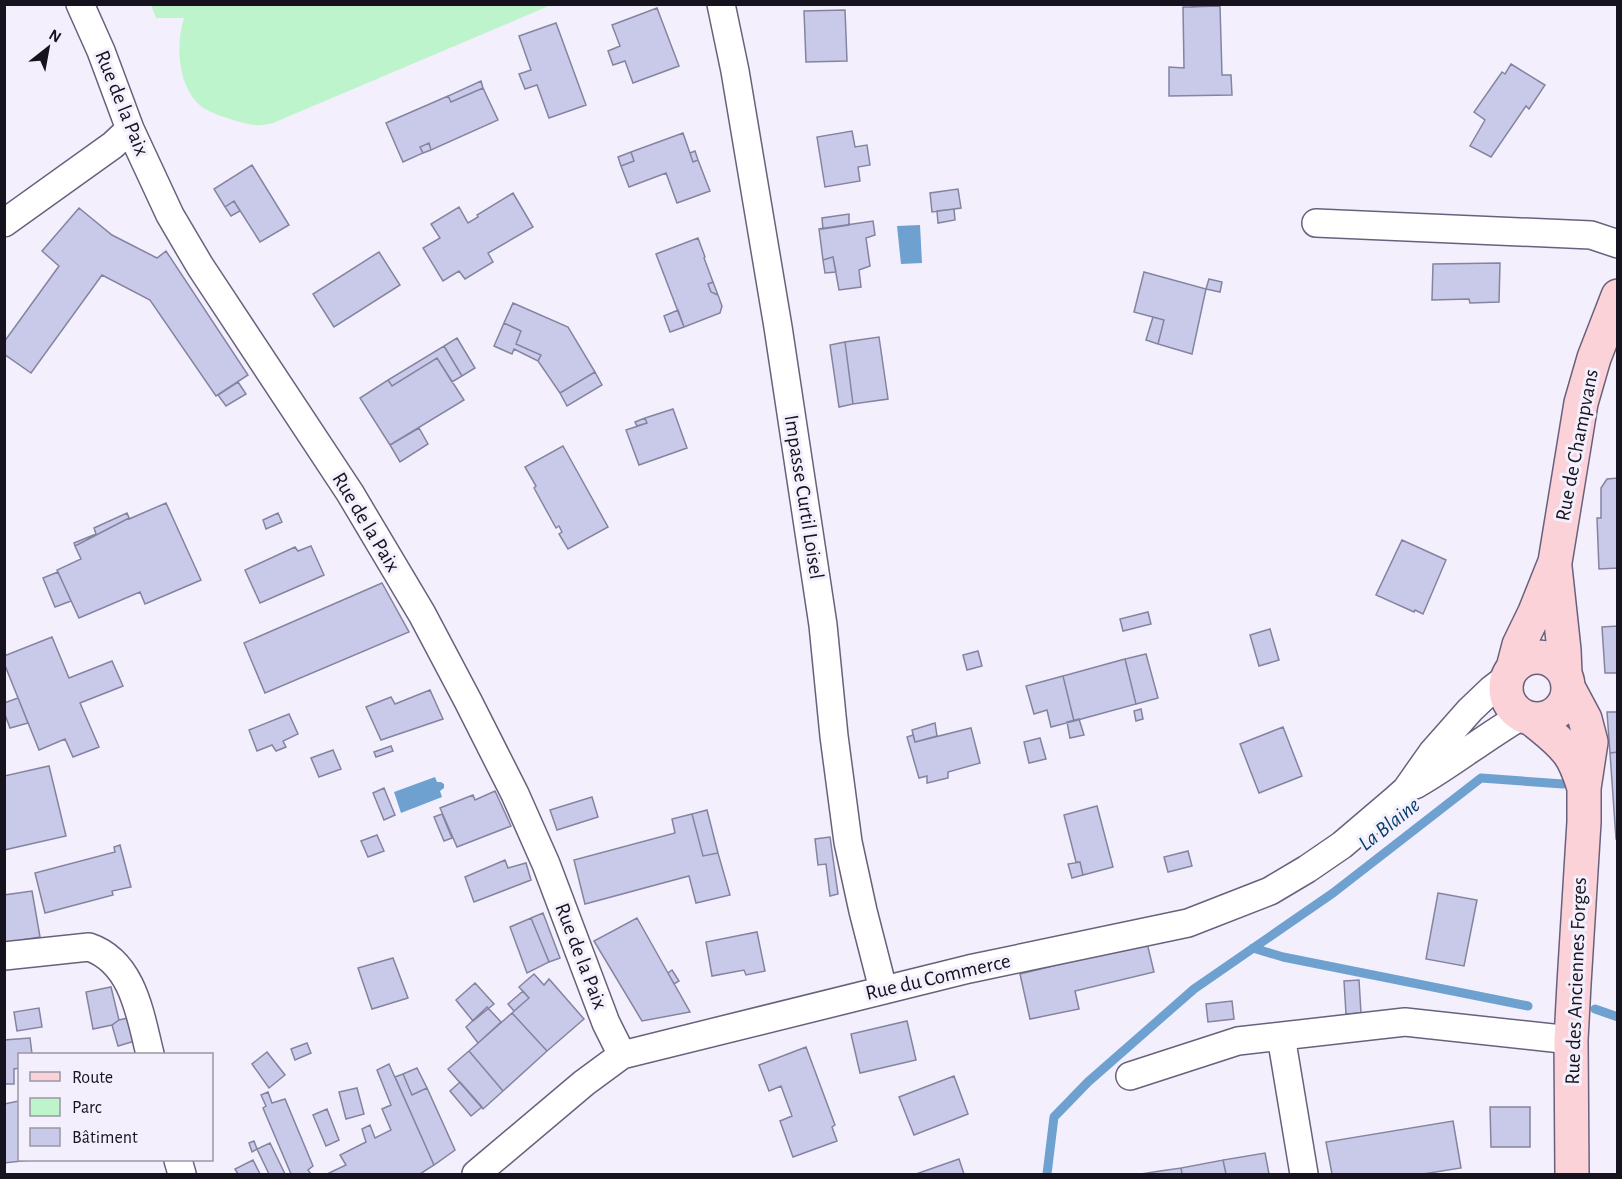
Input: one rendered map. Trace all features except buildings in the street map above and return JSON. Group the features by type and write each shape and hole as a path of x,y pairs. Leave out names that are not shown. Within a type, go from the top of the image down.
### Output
{"street":[{"name":"Rue de la Paix","path":"80,4 101,51 130,129 170,215 350,492 422,614 515,794 546,864 606,1023 622,1055"},
{"name":"Impasse Curtil Loisel","path":"721,4 735,71 778,327 823,625 834,736 849,842 863,911 883,990"},
{"path":"4,223 113,145 130,129"},
{"path":"1316,223 1591,235 1617,244"},
{"name":"Rue de Champvans","path":"1510,673 1519,645 1555,562 1581,403 1606,348 1617,296"},
{"name":"Rue de Champvans","path":"1555,562 1567,681"},
{"path":"1541,657 1555,662 1567,681 1564,704 1554,715 1547,718 1527,717 1511,706 1506,692 1510,673 1519,662 1526,658 1541,657"},
{"name":"Rue du Commerce","path":"1406,790 1432,753 1470,710 1510,673"},
{"name":"Rue des Anciennes Forges","path":"1567,681 1585,719 1591,742 1584,788 1571,1040 1572,1174"},
{"name":"Rue du Commerce","path":"476,1174 584,1083 622,1055 969,969 1188,923 1270,891 1307,870 1342,845 1406,790 1441,770 1479,742 1527,717"},
{"name":"Rue des Anciennes Forges","path":"1527,717 1569,752 1584,788"},
{"path":"4,956 89,947 100,951 113,961 125,976 137,1005 150,1053"},
{"path":"1130,1076 1238,1041 1405,1022 1571,1040"},
{"path":"1281,1036 1304,1174"}],"green space":[{"path":"151,5 551,5 273,123 258,125 216,114 205,109 196,101 184,80 181,68 180,42 184,18 156,18"}],"water":[{"path":"920,225 922,263 901,264 897,226"},
{"path":"435,777 437,782 444,784 444,788 440,791 442,797 401,813 394,792"}],"waterway":[{"name":"La Blaine","path":"1047,1174 1054,1117 1088,1082 1194,989 1333,893 1481,778 1563,784"},
{"name":"La Blaine","path":"1253,948 1283,957 1528,1006"},
{"name":"La Blaine","path":"1595,1009 1618,1017"}]}
